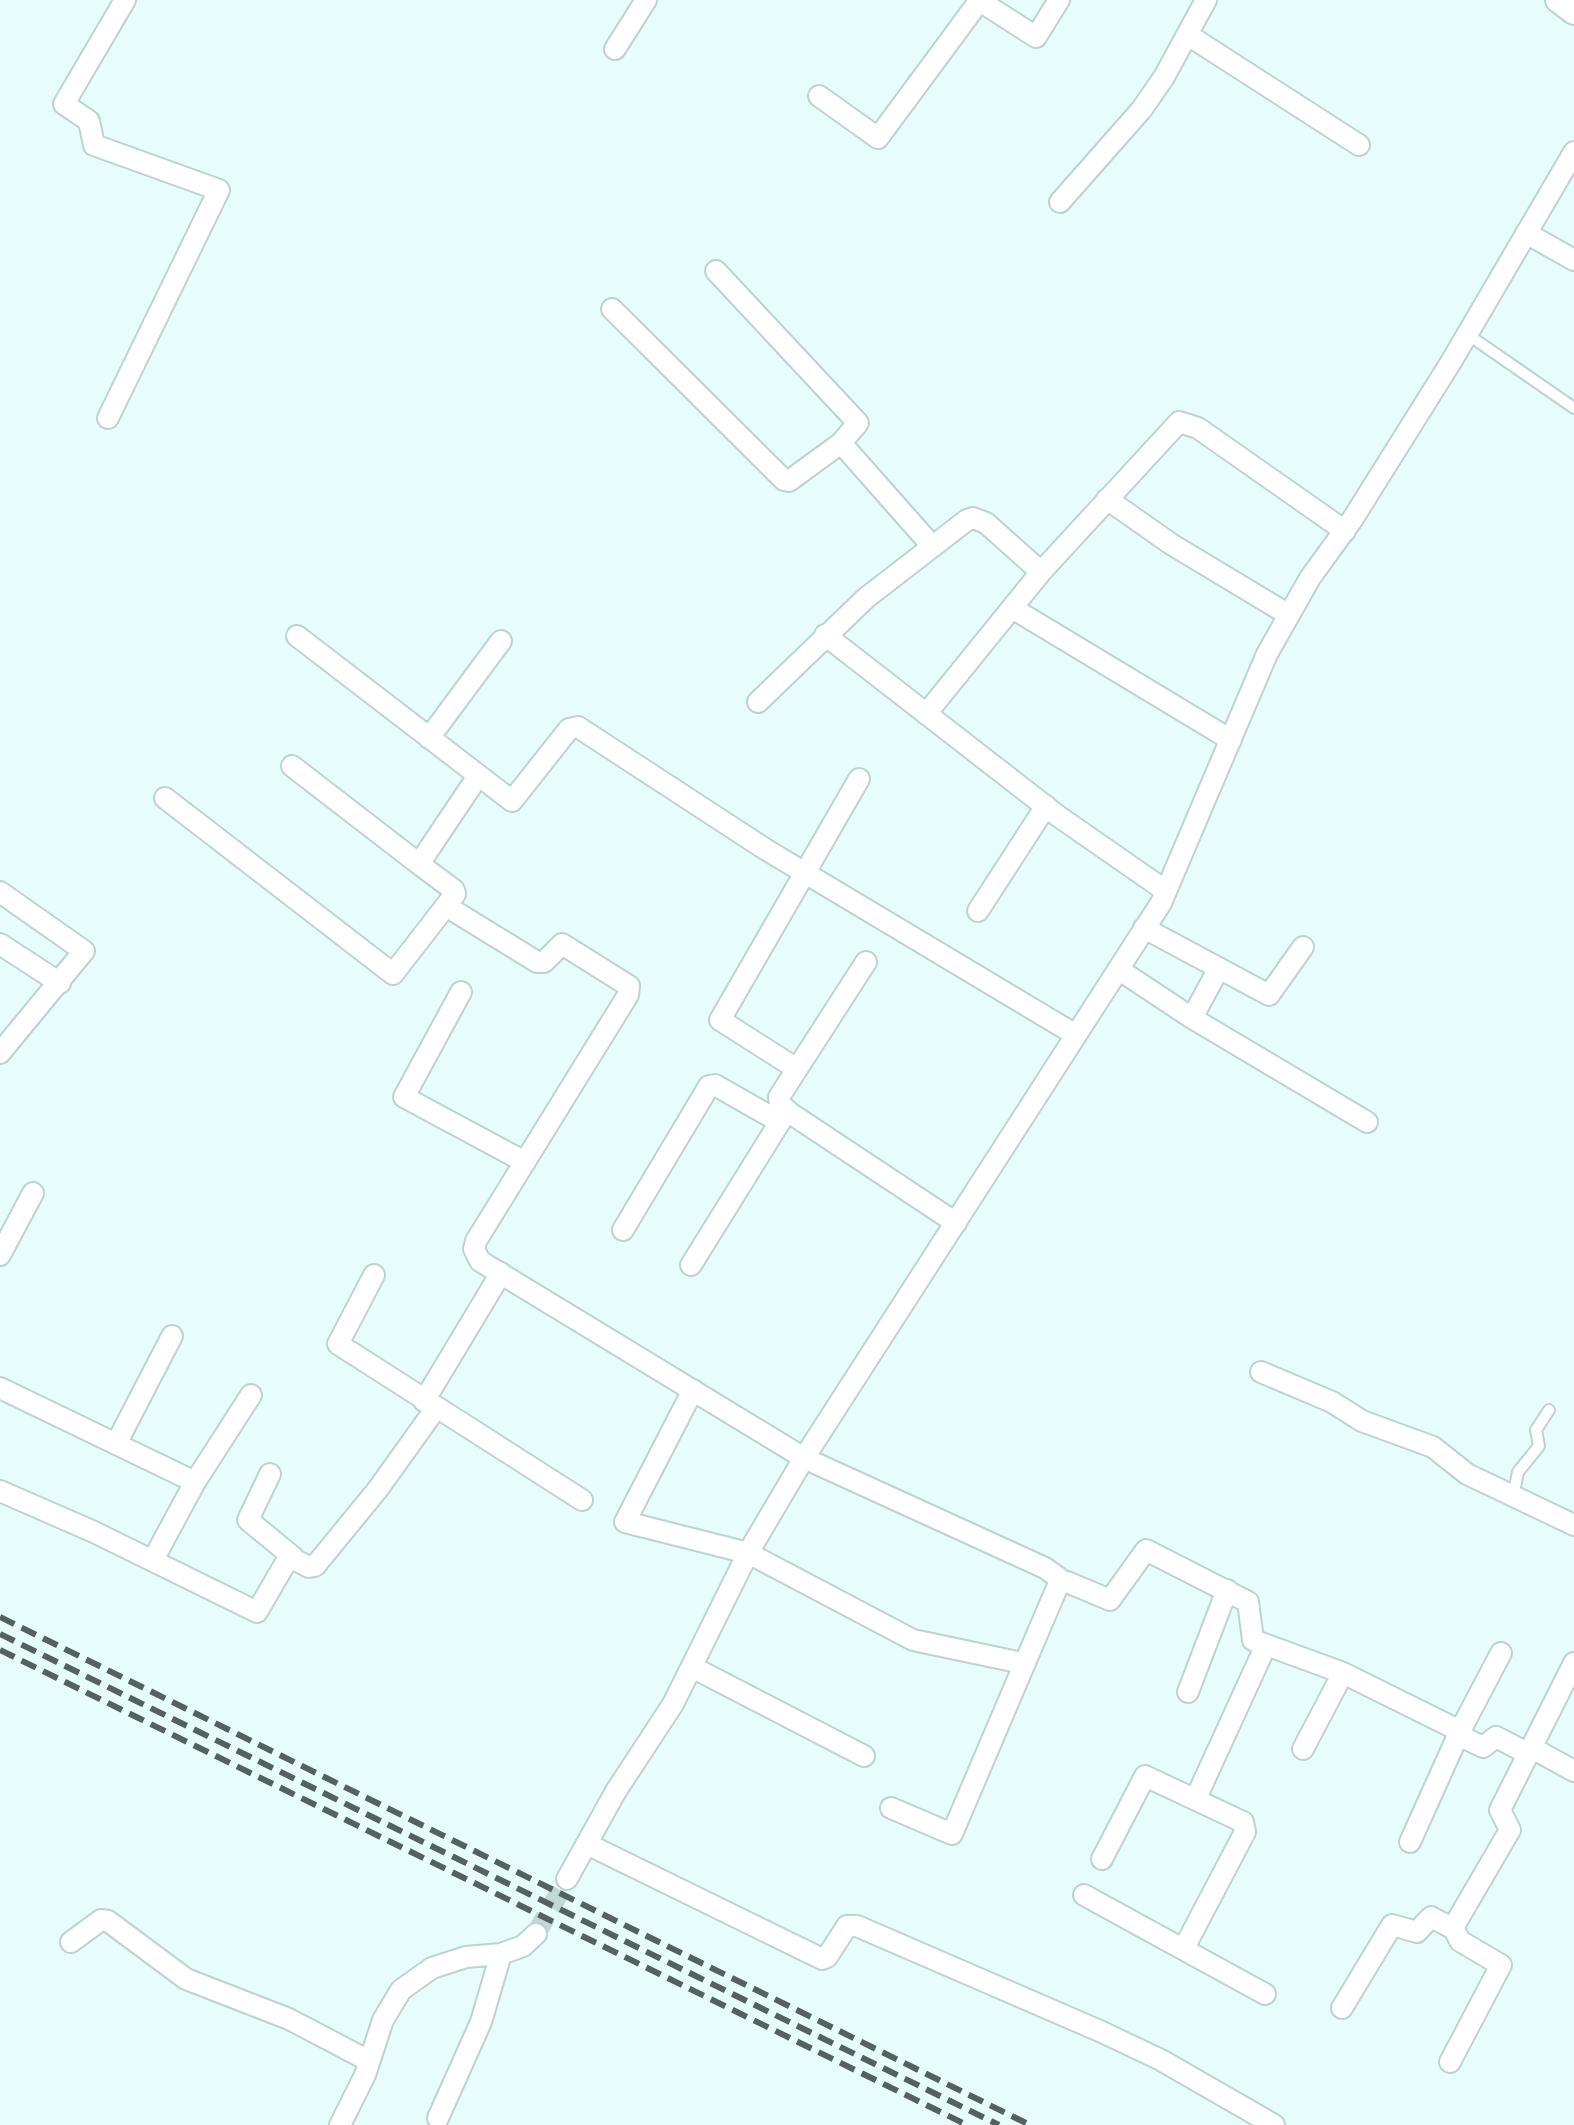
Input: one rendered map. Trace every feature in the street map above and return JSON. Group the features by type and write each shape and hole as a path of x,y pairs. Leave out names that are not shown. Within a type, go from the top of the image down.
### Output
{"street":[{"path":"108,418 219,190 94,145 89,121 64,104 125,0"},
{"path":"615,49 646,0"},
{"path":"819,96 878,138 977,4 985,5 1036,37 1059,0"},
{"path":"1060,202 1142,109 1206,0"},
{"path":"1558,0 1574,12"},
{"path":"1188,35 1359,145"},
{"path":"567,1879 616,1791 673,1704 748,1553 804,1458 1166,891 1267,654 1310,578 1345,531 1467,334 1574,152"},
{"path":"1526,233 1574,260"},
{"path":"612,309 785,481 841,443 858,423 716,271"},
{"path":"926,714 1041,572 1172,426 1188,423 1345,531"},
{"path":"841,443 932,546"},
{"path":"1107,499 1182,552 1289,615"},
{"path":"758,702 825,635 967,520 980,519 1041,572"},
{"path":"1012,608 1231,740"},
{"path":"825,635 1046,806 1166,891"},
{"path":"297,636 513,801 569,729 578,727 803,872 1076,1035"},
{"path":"429,738 501,641"},
{"path":"165,798 390,973 395,972 455,894 454,890 292,766"},
{"path":"419,864 478,776"},
{"path":"797,1069 720,1020 859,779"},
{"path":"978,911 1046,806"},
{"path":"0,892 83,948 83,956 3,1044"},
{"path":"446,906 537,962 544,962 562,944 629,986 628,995 476,1241 476,1256 804,1458 1045,1568 1063,1581 1110,1600 1143,1551 1149,1550 1248,1602 1251,1637 1266,1645 1343,1673 1483,1747 1496,1737 1574,1771"},
{"path":"1144,928 1272,995 1303,947"},
{"path":"0,944 60,983"},
{"path":"785,1117 778,1099 866,962"},
{"path":"1192,1018 1219,968"},
{"path":"1118,969 1192,1018 1367,1122"},
{"path":"461,992 404,1097 525,1162"},
{"path":"623,1230 709,1086 715,1085 785,1117 956,1223"},
{"path":"691,1265 785,1117"},
{"path":"0,1255 33,1193"},
{"path":"270,1474 248,1520 293,1557 309,1567 315,1566 378,1489 430,1405 501,1273"},
{"path":"374,1275 338,1344 582,1500"},
{"path":"116,1444 172,1336"},
{"path":"1261,1372 1332,1402 1362,1421 1433,1447 1460,1470 1574,1525"},
{"path":"0,1388 195,1482"},
{"path":"693,1390 625,1522 748,1553 902,1636 1022,1663"},
{"path":"153,1560 195,1482 251,1395"},
{"path":"0,1491 153,1560 257,1612 288,1558 293,1557"},
{"path":"891,1808 948,1834 953,1833 1022,1663 1063,1581"},
{"path":"1188,1692 1227,1590"},
{"path":"1196,1798 1266,1645"},
{"path":"1410,1842 1459,1733 1501,1653"},
{"path":"1453,1927 1510,1830 1500,1810 1574,1663"},
{"path":"692,1667 864,1756"},
{"path":"1303,1749 1343,1673"},
{"path":"1102,1859 1145,1776 1243,1822 1247,1828 1184,1948"},
{"path":"587,1844 822,1959 827,1957 847,1926 857,1926 1161,2060 1274,2125"},
{"path":"1084,1895 1265,1994"},
{"path":"1342,2008 1392,1925 1417,1932 1431,1917 1453,1927 1460,1941 1501,1965 1450,2062"},
{"path":"71,1942 101,1920 108,1921 186,1979 289,2019 369,2061"},
{"path":"340,2125 369,2061 383,2020 401,1990 432,1968 466,1957 501,1954 523,1946 536,1934"},
{"path":"438,2118 484,2014 501,1954"}],"lane":[{"path":"1467,334 1574,408"},
{"path":"1513,1497 1518,1472 1539,1446 1536,1430 1549,1410"}],"tunnel":[{"path":"536,1934 567,1879"}],"railway":[{"path":"0,1617 1030,2125"},
{"path":"0,1634 999,2125"},
{"path":"0,1650 967,2125"}]}
